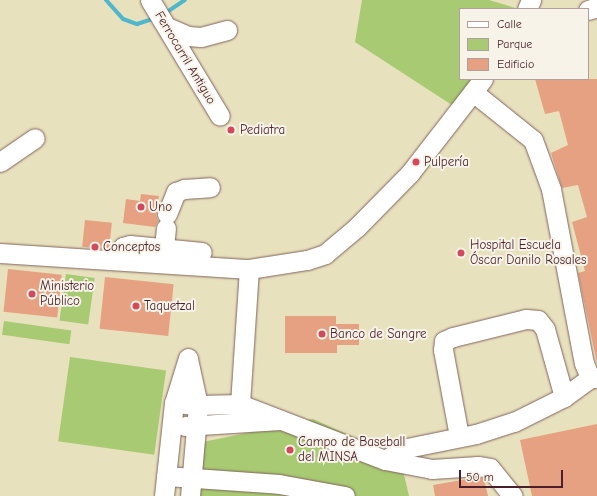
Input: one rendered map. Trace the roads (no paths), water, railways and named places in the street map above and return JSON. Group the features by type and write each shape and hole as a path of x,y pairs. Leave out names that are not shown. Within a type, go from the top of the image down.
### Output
{"street":[{"name":"Ferrocarril Antiguo","path":"150,0 220,116"},
{"path":"166,27 188,36 201,37 227,30"},
{"path":"0,253 249,269 307,260 325,254 357,227 410,173 478,86 533,140 551,189 584,363 594,378 564,396 514,422 476,434 459,436 402,449 385,460"},
{"path":"0,162 35,138"},
{"path":"164,247 166,221 176,192 184,189 210,187"},
{"path":"116,260 123,247 164,247 202,252"},
{"path":"240,404 249,269"},
{"path":"459,436 443,350 444,341 453,337 526,319 538,320 545,329 564,396"},
{"path":"164,496 174,403 188,358 198,405 190,496"},
{"path":"174,403 198,405 240,404 285,420 385,460 432,469 478,466 490,468 513,496"},
{"path":"171,426 197,427 285,420"},
{"path":"166,476 192,477 278,490 345,496"}],"waterway":[{"path":"106,0 123,19 137,24 156,18"},
{"path":"164,14 185,0"}],"place":[{"name":"Pediatra","path":"231,130"},
{"name":"Pulpería","path":"416,162"},
{"name":"Uno","path":"141,207"},
{"name":"Conceptos","path":"95,247"},
{"name":"Hospital Escuela Óscar Danilo Rosales","path":"461,253"},
{"name":"Ministerio Público","path":"32,294"},
{"name":"Taquetzal","path":"136,306"},
{"name":"Banco de Sangre","path":"322,334"},
{"name":"Campo de Baseball del MINSA","path":"290,450"}]}
